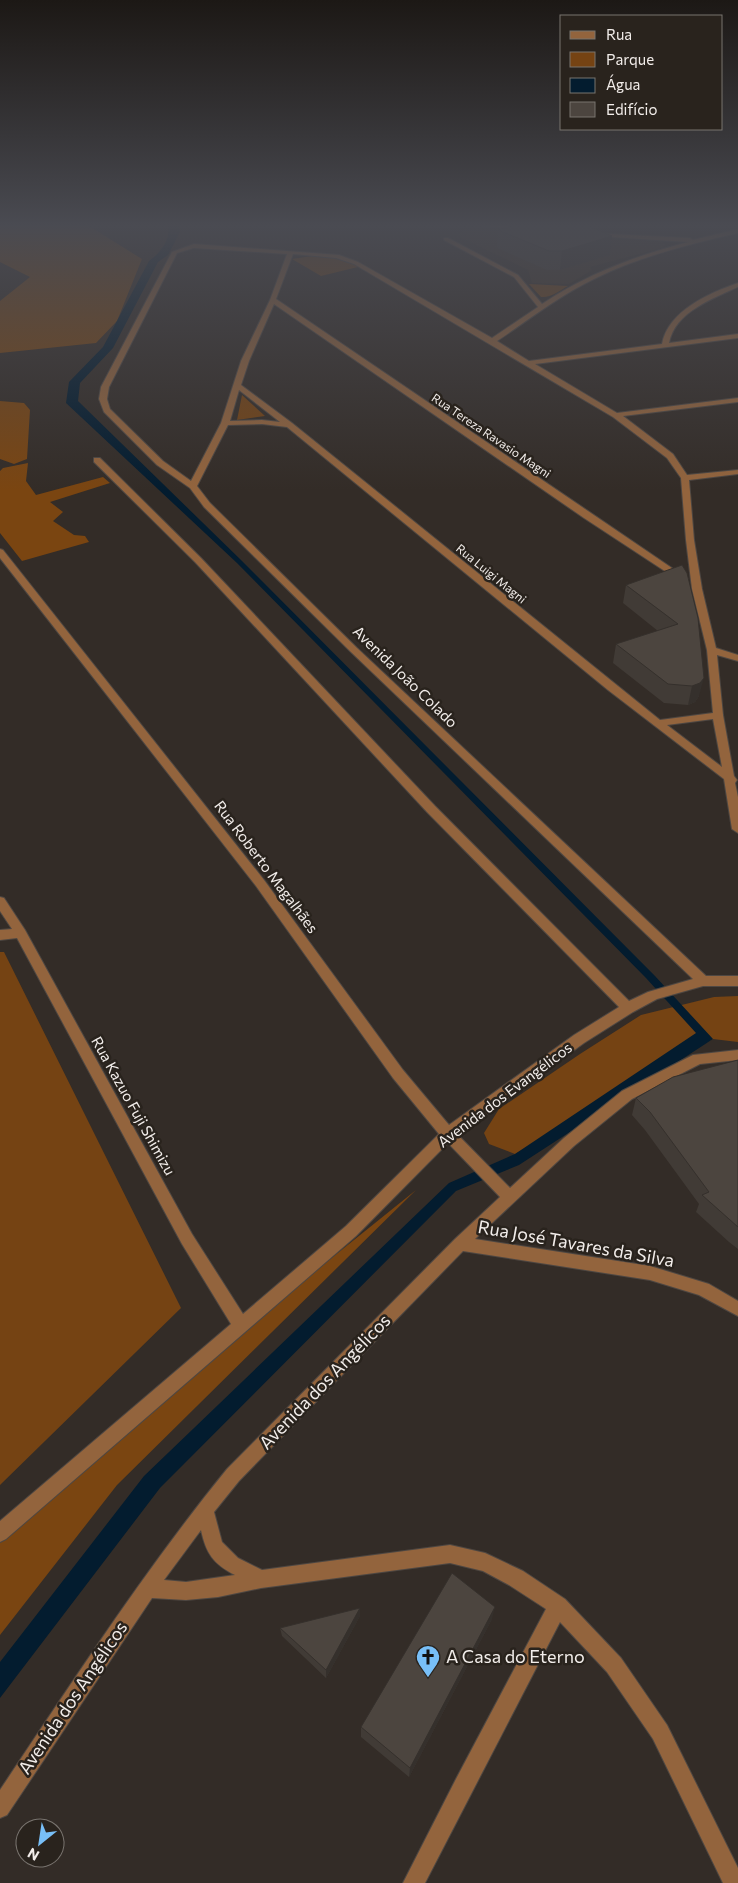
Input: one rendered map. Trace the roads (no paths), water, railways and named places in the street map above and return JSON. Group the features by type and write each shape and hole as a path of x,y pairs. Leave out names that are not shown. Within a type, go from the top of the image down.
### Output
{"street":[{"name":"Avenida João Colado","path":"143,314 105,387 103,399 108,410 119,424 160,463 193,486 207,505 354,650 703,982"},
{"path":"193,486 225,423 245,361 267,314"},
{"name":"Rua Tereza Ravasio Magni","path":"293,314 587,516 655,558 697,589"},
{"path":"445,314 616,416 670,456 685,478 690,540 697,589 712,650 718,715 734,781 738,829"},
{"path":"492,341 533,314"},
{"path":"665,345 669,329 686,314"},
{"path":"529,364 738,336"},
{"name":"Rua Luigi Magni","path":"238,386 289,425 500,598 734,781"},
{"path":"616,416 738,400"},
{"path":"225,423 262,422 289,425"},
{"path":"97,460 198,560 431,809 628,1008"},
{"path":"685,478 738,472"},
{"name":"Rua Roberto Magalhães","path":"0,552 260,883 398,1074 448,1134 510,1198"},
{"path":"712,650 738,658"},
{"path":"659,723 718,715"},
{"name":"Rua Kazuo Fuji Shimizu","path":"0,902 21,933 187,1239 241,1325"},
{"path":"0,934 21,933"},
{"name":"Avenida dos Evangélicos","path":"0,1533 351,1231 448,1134 579,1039 628,1008 653,995 703,982 738,981"},
{"name":"Avenida dos Angélicos","path":"0,1808 148,1588 205,1510 234,1475 460,1244 569,1142 627,1095 698,1059 738,1056"},
{"name":"Rua José Tavares da Silva","path":"460,1244 650,1273 703,1289 738,1309"},
{"path":"205,1510 214,1547 232,1564 261,1579"},
{"path":"148,1588 186,1590 218,1588 261,1579 450,1554 485,1562 516,1578 558,1606 614,1665 660,1732 734,1883"},
{"path":"414,1883 558,1606"}],"water":[{"path":"121,314 131,314 113,348 80,383 78,401 242,561 655,976 713,1039 519,1165 456,1191 160,1488 0,1698 0,1662 144,1476 449,1183 515,1154 696,1033 646,978 237,563 66,403 69,382 103,347"}],"place":[{"name":"A Casa do Eterno","path":"428,1678"}]}
